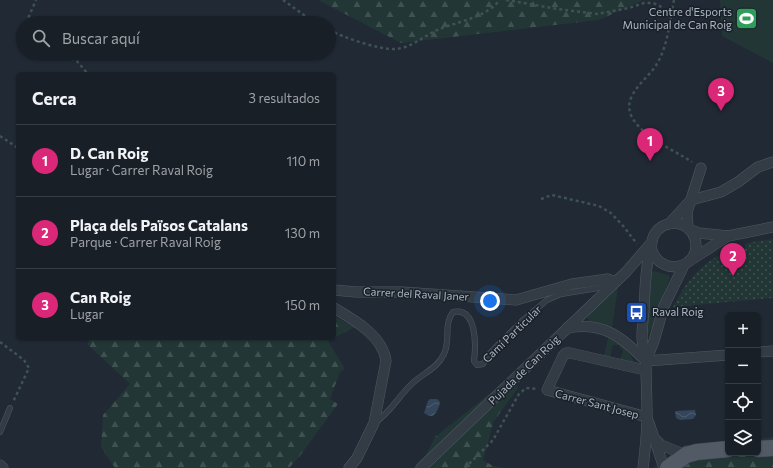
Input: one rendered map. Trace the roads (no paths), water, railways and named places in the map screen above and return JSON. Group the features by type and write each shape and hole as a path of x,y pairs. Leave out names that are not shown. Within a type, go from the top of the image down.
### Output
{"main road":[{"path":"761,449 773,448"},
{"path":"668,468 686,455 725,449"}],"street":[{"path":"643,468 647,417 645,366 642,338 648,247 657,230 669,224 691,200 721,192 738,182 758,167 773,162"},
{"path":"688,229 687,212 700,171"},
{"path":"645,366 664,306 696,247 695,239 688,229 683,225 669,224"},
{"path":"688,229 699,233 728,236 773,227"},
{"path":"648,247 656,259 662,264 674,267 687,262 728,236"},
{"name":"Pujada de Can Roig","path":"421,468 626,272 648,247"},
{"name":"Pujada de Can Roig","path":"626,272 662,264"},
{"name":"Carrer del Raval Janer","path":"336,290 356,292 402,292 516,300 572,284 608,279 613,284"},
{"path":"336,309 355,320 368,330 386,355 374,424 357,458 349,468"},
{"path":"567,328 582,325 595,327 613,333 627,342 645,366"},
{"path":"761,352 773,351"},
{"name":"Carrer Sant Josep","path":"645,366 570,352 563,356 547,390 647,417"},
{"path":"645,366 725,355"},
{"path":"647,417 664,468"},
{"path":"654,438 667,447 686,455"},
{"path":"0,465 3,468"}],"lane":[{"name":"Camí Particular","path":"374,424 383,418 415,381 431,370 442,359 447,346 448,319 452,312 462,312 468,316 472,324 475,343 474,361 477,365 483,364 490,354 522,321 547,300 561,294 613,284"},
{"path":"0,432 10,408"}],"water":[{"path":"430,399 437,399 440,402 438,410 433,416 429,416 424,413"},
{"path":"695,410 696,415 693,419 680,420 676,418 675,411"}],"place":[{"name":"Centre d'Esports Municipal de Can Roig","path":"747,18"},
{"name":"Can Roig","path":"721,111"},
{"name":"D. Can Roig","path":"650,161"},
{"name":"Plaça dels Països Catalans","path":"733,276"},
{"name":"Raval Roig","path":"637,312"}]}
